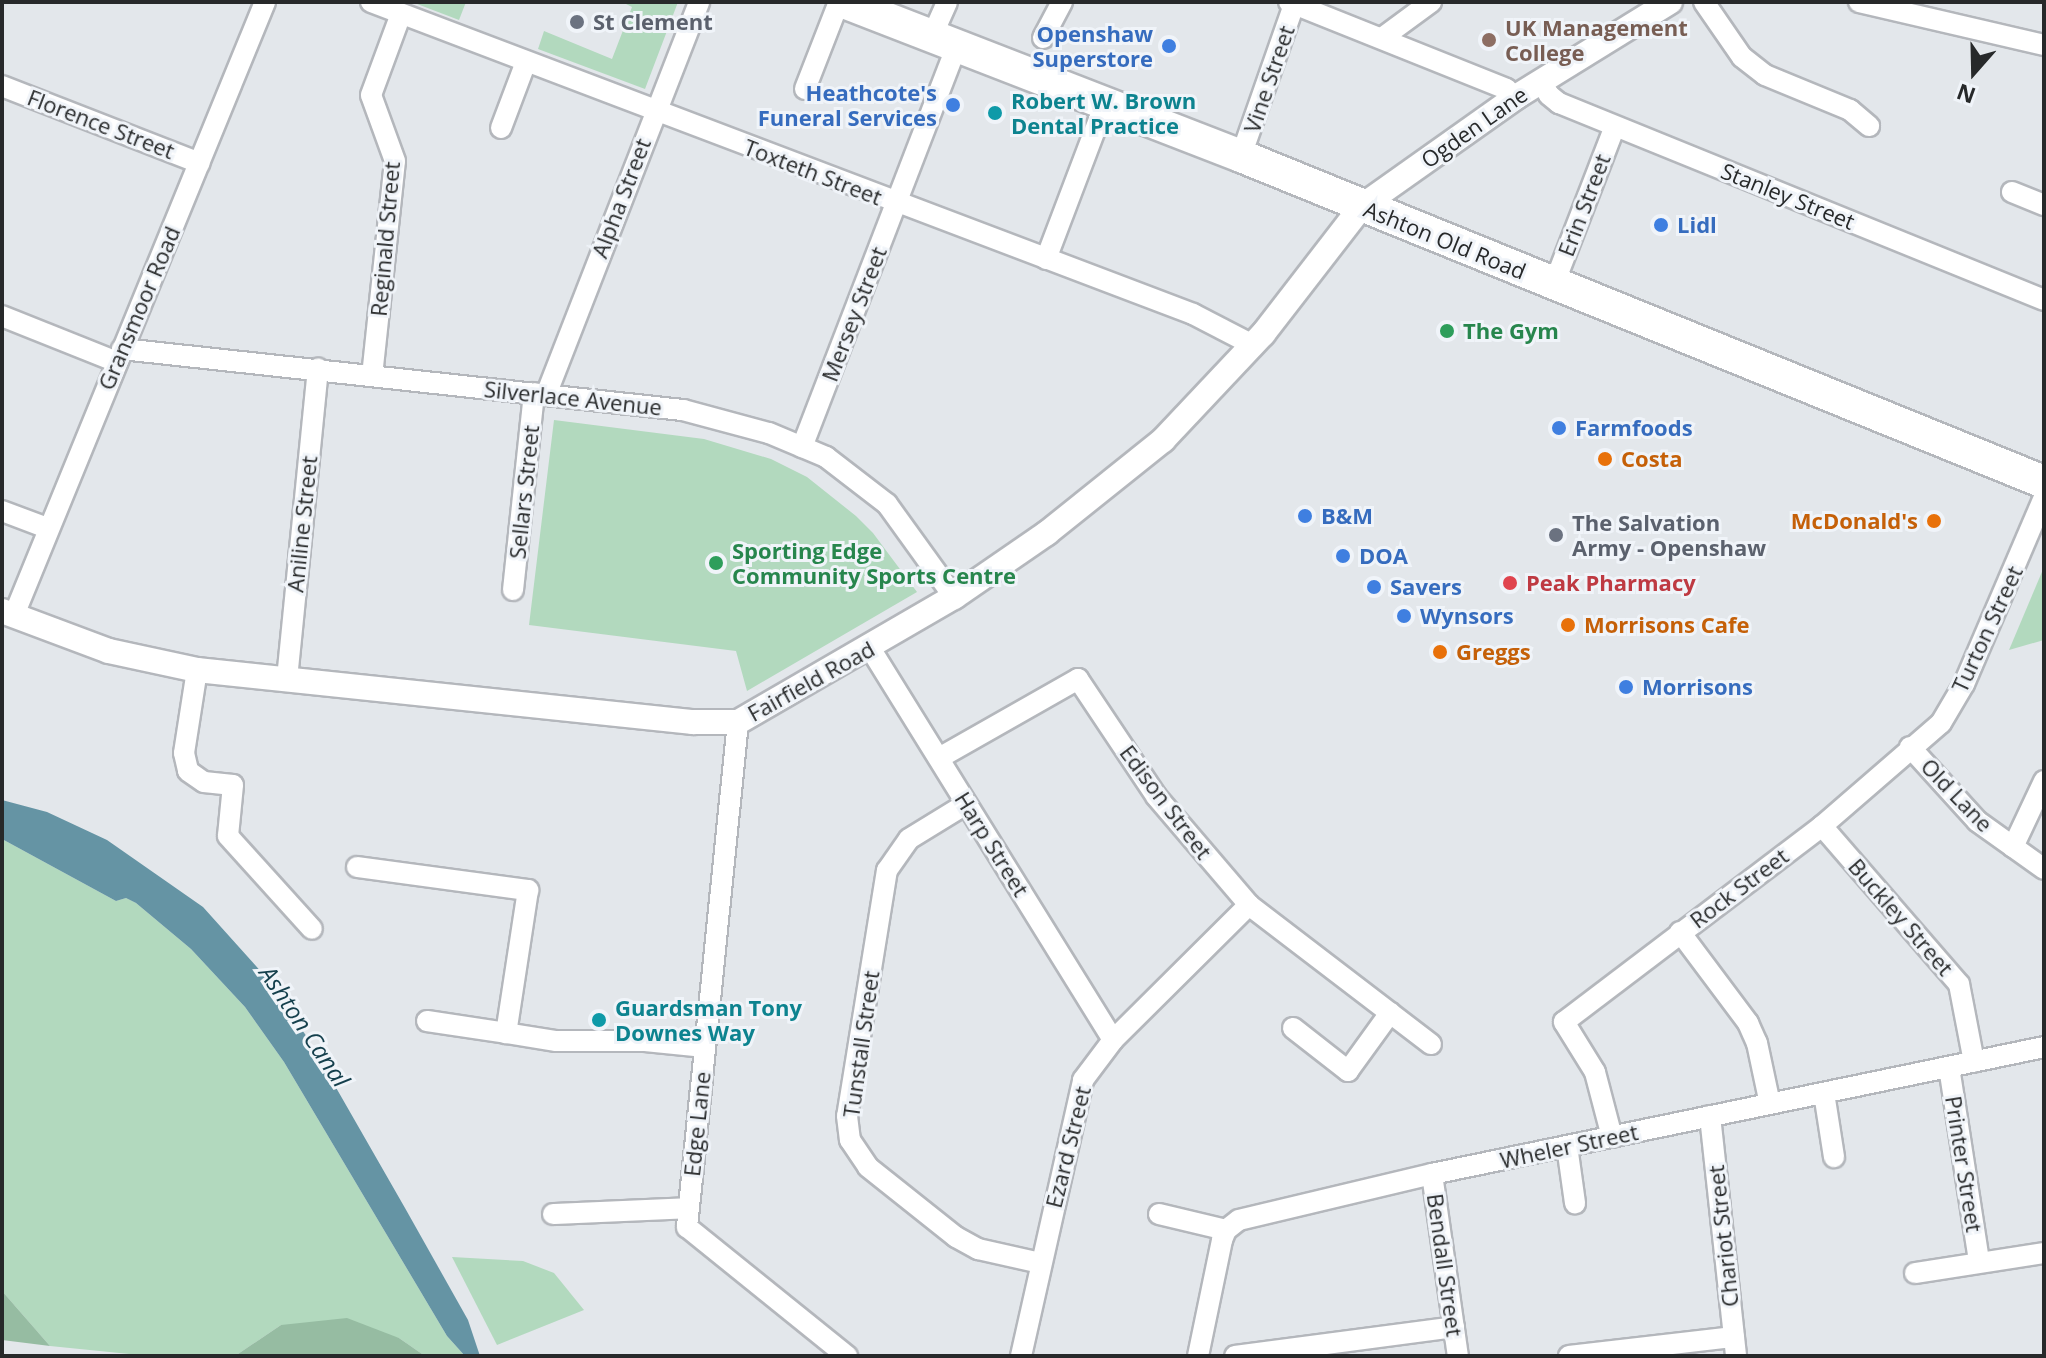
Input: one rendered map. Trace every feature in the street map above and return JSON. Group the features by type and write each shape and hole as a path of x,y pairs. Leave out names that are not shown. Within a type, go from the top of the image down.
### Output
{"highway":[{"name":"Ashton Old Road","path":"842,2 1241,156 2044,482"}],"street":[{"name":"Gransmoor Road","path":"8,613 47,528 265,2"},
{"name":"Toxteth Street","path":"371,2 1193,314 1253,345"},
{"name":"Alpha Street","path":"540,394 699,2"},
{"path":"805,89 842,2"},
{"name":"Mersey Street","path":"802,447 897,204 944,41 947,2"},
{"path":"1043,38 1062,2"},
{"path":"1382,38 1431,2"},
{"name":"Ogden Lane","path":"1362,206 1516,97 1670,2"},
{"path":"1704,2 1742,57 1765,75 1850,110 1869,126"},
{"path":"1859,2 2044,45"},
{"path":"1293,3 1506,89 1516,97"},
{"name":"Vine Street","path":"1241,156 1293,3"},
{"name":"Reginald Street","path":"372,376 395,161 371,95 401,14"},
{"path":"501,128 526,62"},
{"name":"Stanley Street","path":"1541,82 1559,103 2044,300"},
{"name":"Florence Street","path":"2,86 200,163"},
{"path":"1046,259 1105,104"},
{"name":"Erin Street","path":"1554,284 1615,126"},
{"path":"2012,192 2044,205"},
{"name":"Fairfield Road","path":"8,613 109,651 197,670 693,722 738,722 954,597 1047,533 1163,440 1253,345 1362,206"},
{"name":"Silverlace Avenue","path":"2,316 119,355 318,369 683,410 769,433 826,457 887,504 954,597"},
{"name":"Aniline Street","path":"287,679 318,369"},
{"name":"Sellars Street","path":"513,590 540,394"},
{"name":"Turton Street","path":"1910,747 1941,723 1964,684 2044,497"},
{"path":"2,511 47,528"},
{"name":"Harp Street","path":"870,648 1113,1040"},
{"path":"197,670 184,753 188,771 204,782 233,785 228,836 312,929"},
{"name":"Edison Street","path":"939,758 1078,679 1156,796 1249,905 1431,1044"},
{"name":"Edge Lane","path":"738,722 687,1227 847,1356"},
{"name":"Rock Street","path":"1612,1137 1595,1072 1564,1022 1822,826 1910,747"},
{"name":"Old Lane","path":"1910,747 1977,821 2044,869"},
{"path":"2013,847 2044,781"},
{"name":"Tunstall Street","path":"966,804 909,839 887,870 847,1116 850,1140 868,1167 956,1237 978,1249 1040,1263"},
{"name":"Buckley Street","path":"1822,826 1959,984 1974,1062"},
{"path":"357,867 528,890 506,1033"},
{"name":"Ezard Street","path":"1021,1356 1083,1080 1113,1040 1249,905"},
{"path":"1680,932 1748,1023 1757,1043 1770,1104"},
{"path":"1293,1028 1348,1071 1390,1013"},
{"path":"427,1021 556,1041 645,1041 705,1047"},
{"name":"Wheler Street","path":"1226,1230 1239,1220 1269,1211 1432,1174 2044,1047"},
{"name":"Printer Street","path":"1949,1067 1979,1261"},
{"path":"1824,1093 1834,1157"},
{"name":"Chariot Street","path":"1710,1116 1735,1346"},
{"path":"1567,1146 1575,1203"},
{"name":"Bendall Street","path":"1432,1174 1458,1356"},
{"path":"553,1214 688,1208"},
{"path":"1159,1214 1226,1230 1198,1356"},
{"path":"1915,1273 2044,1253"},
{"path":"1235,1356 1454,1327"},
{"path":"1569,1356 1735,1346"}],"green space":[{"path":"412,2 466,2 459,20"},
{"path":"622,2 678,2 645,89 538,49 544,31 612,59 632,7"},
{"name":"Sporting Edge Community Sports Centre","path":"554,420 704,439 771,459 807,477 856,516 873,533 917,592 747,691 736,651 529,625"},
{"path":"2044,567 2044,640 2009,650"},
{"path":"2,839 116,901 126,898 136,903 191,949 245,1007 284,1062 447,1336 465,1356 425,1356 399,1338 281,1325 235,1356 149,1356 50,1346 2,1291"},
{"path":"452,1257 523,1261 554,1273 584,1310 497,1345"},
{"path":"2,1291 50,1346 2,1340"},
{"path":"347,1318 399,1338 425,1356 235,1356 281,1325"}],"water":[{"path":"2,800 47,812 107,840 203,907 264,975 307,1037 405,1208 468,1320 480,1356 465,1356 447,1336 284,1062 245,1007 191,949 136,903 126,898 116,901 2,839"}],"place":[{"name":"St Clement","path":"577,22"},
{"name":"UK Management College","path":"1489,40"},
{"name":"Openshaw Superstore","path":"1169,46"},
{"name":"Heathcote's Funeral Services","path":"953,105"},
{"name":"Robert W. Brown Dental Practice","path":"995,113"},
{"name":"Lidl","path":"1661,225"},
{"name":"The Gym","path":"1447,331"},
{"name":"Farmfoods","path":"1559,428"},
{"name":"Costa","path":"1605,459"},
{"name":"B&M","path":"1305,516"},
{"name":"McDonald's","path":"1934,521"},
{"name":"The Salvation Army - Openshaw","path":"1556,535"},
{"name":"DOA","path":"1343,556"},
{"name":"Sporting Edge Community Sports Centre","path":"716,563"},
{"name":"Peak Pharmacy","path":"1510,583"},
{"name":"Savers","path":"1374,587"},
{"name":"Wynsors","path":"1404,616"},
{"name":"Morrisons Cafe","path":"1568,625"},
{"name":"Greggs","path":"1440,652"},
{"name":"Morrisons","path":"1626,687"},
{"name":"Guardsman Tony Downes Way","path":"599,1020"}],"water label":[{"name":"Ashton Canal","path":"305,1026"}]}
